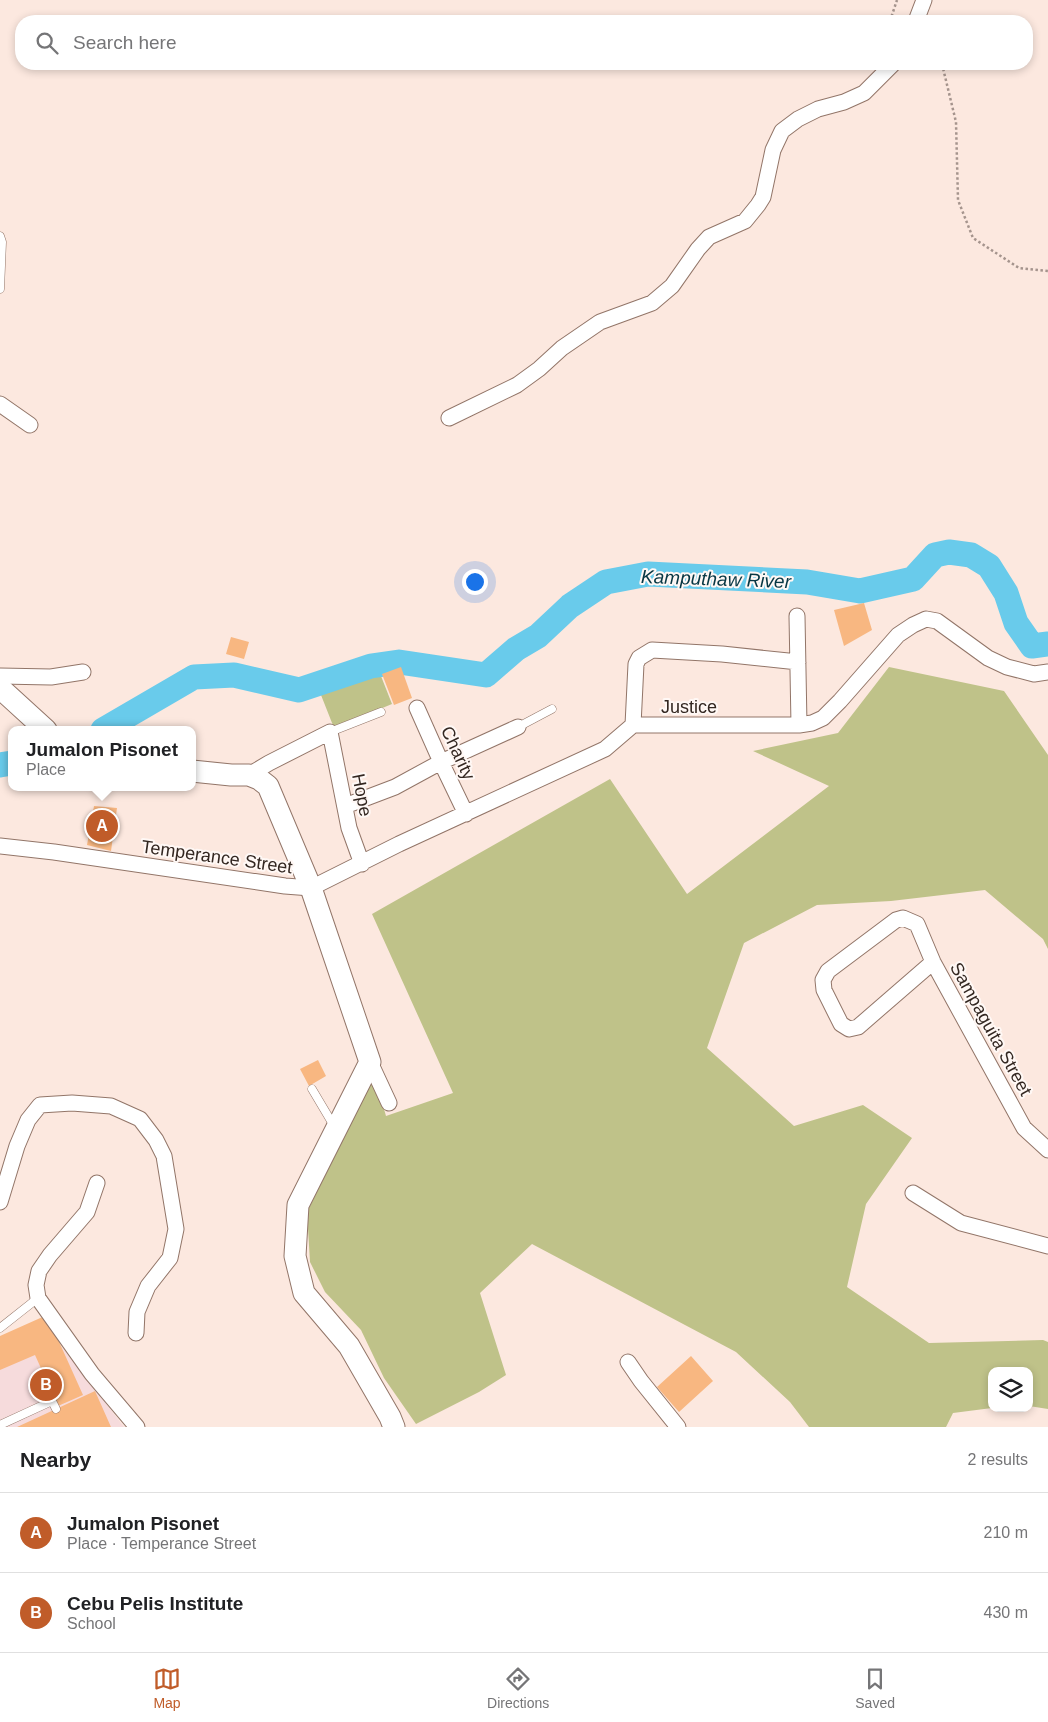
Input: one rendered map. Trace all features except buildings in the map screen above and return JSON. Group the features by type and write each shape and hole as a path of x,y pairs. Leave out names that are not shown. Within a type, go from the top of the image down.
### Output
{"street":[{"path":"918,15 924,0"},
{"path":"449,418 517,385 539,369 562,348 600,322 652,303 672,286 698,249 709,237 744,221 758,205 763,196 773,150 782,131 818,108 844,102 864,93 887,70"},
{"path":"0,404 30,425"},
{"path":"797,616 799,725"},
{"name":"Justice","path":"633,726 799,725 812,723 823,718 840,701 898,635 926,619 937,621 988,658 1007,667 1034,674 1048,672"},
{"path":"310,888 605,749 633,726 636,664 639,658 652,650 722,654 798,662"},
{"path":"0,676 52,677 83,672"},
{"path":"0,688 42,726"},
{"name":"Charity","path":"417,708 466,814"},
{"path":"345,806 395,787 441,762 518,727"},
{"path":"250,775 269,763 330,732"},
{"name":"Hope","path":"330,732 349,828 362,864"},
{"path":"196,771 250,775 268,786 310,888 370,1062 389,1103"},
{"name":"Temperance Street","path":"0,846 310,888"},
{"name":"Sampaguita Street","path":"933,962 858,1028 849,1029 841,1024 824,990 823,980 828,971 896,920 903,918 917,924 933,962 1024,1128 1048,1150"},
{"path":"370,1062 298,1205 295,1256 304,1293 349,1346 394,1427"},
{"path":"0,1202 28,1120 40,1105 72,1103 110,1106 140,1119 156,1140 164,1156 176,1229 170,1258 148,1286 137,1312 136,1333"},
{"path":"97,1183 86,1212 39,1271 36,1285 38,1298 92,1374 137,1427"},
{"path":"914,1193 961,1223 1048,1246"},
{"path":"628,1362 678,1427"}],"lane":[{"path":"0,236 2,242 0,289"},
{"path":"518,727 552,709"},
{"path":"330,732 381,712"},
{"path":"312,1089 337,1130"},
{"path":"0,1328 38,1298"},
{"path":"0,1425 52,1401 56,1409"}],"path":[{"path":"892,15 897,0"},
{"path":"943,70 956,122 958,200 973,238 1020,268 1048,271"}],"shaded area":[{"path":"43,1323 124,1427 0,1427 0,1343"}],"green space":[{"path":"889,667 1004,691 1048,755 1048,949 1043,939 985,890 891,901 817,905 744,943 707,1048 794,1126 863,1105 912,1138 866,1204 847,1287 929,1343 1043,1340 1048,1342 1048,1409 1033,1407 1033,1367 988,1367 988,1409 953,1413 946,1427 809,1427 790,1402 736,1352 532,1244 480,1293 506,1375 479,1392 416,1424 384,1378 361,1330 325,1292 310,1262 307,1212 335,1154 367,1079 378,1088 386,1116 453,1093 372,914 610,779 687,894 829,786 753,751 838,733"},
{"path":"379,671 392,704 334,728 321,695"}],"waterway":[{"name":"Kamputhaw River","path":"110,726 194,677 234,675 299,690 371,666 399,662 486,675 516,649 538,636 570,606 606,582 648,574 807,582 860,591 913,579 935,555 949,552 971,555 989,566 1006,593 1016,623 1032,646 1048,644"},
{"name":"Kamputhaw River","path":"0,765 8,764"}],"place":[{"name":"Jumalon Pisonet","path":"102,826"},
{"name":"Cebu Pelis Institute","path":"46,1385"}]}
